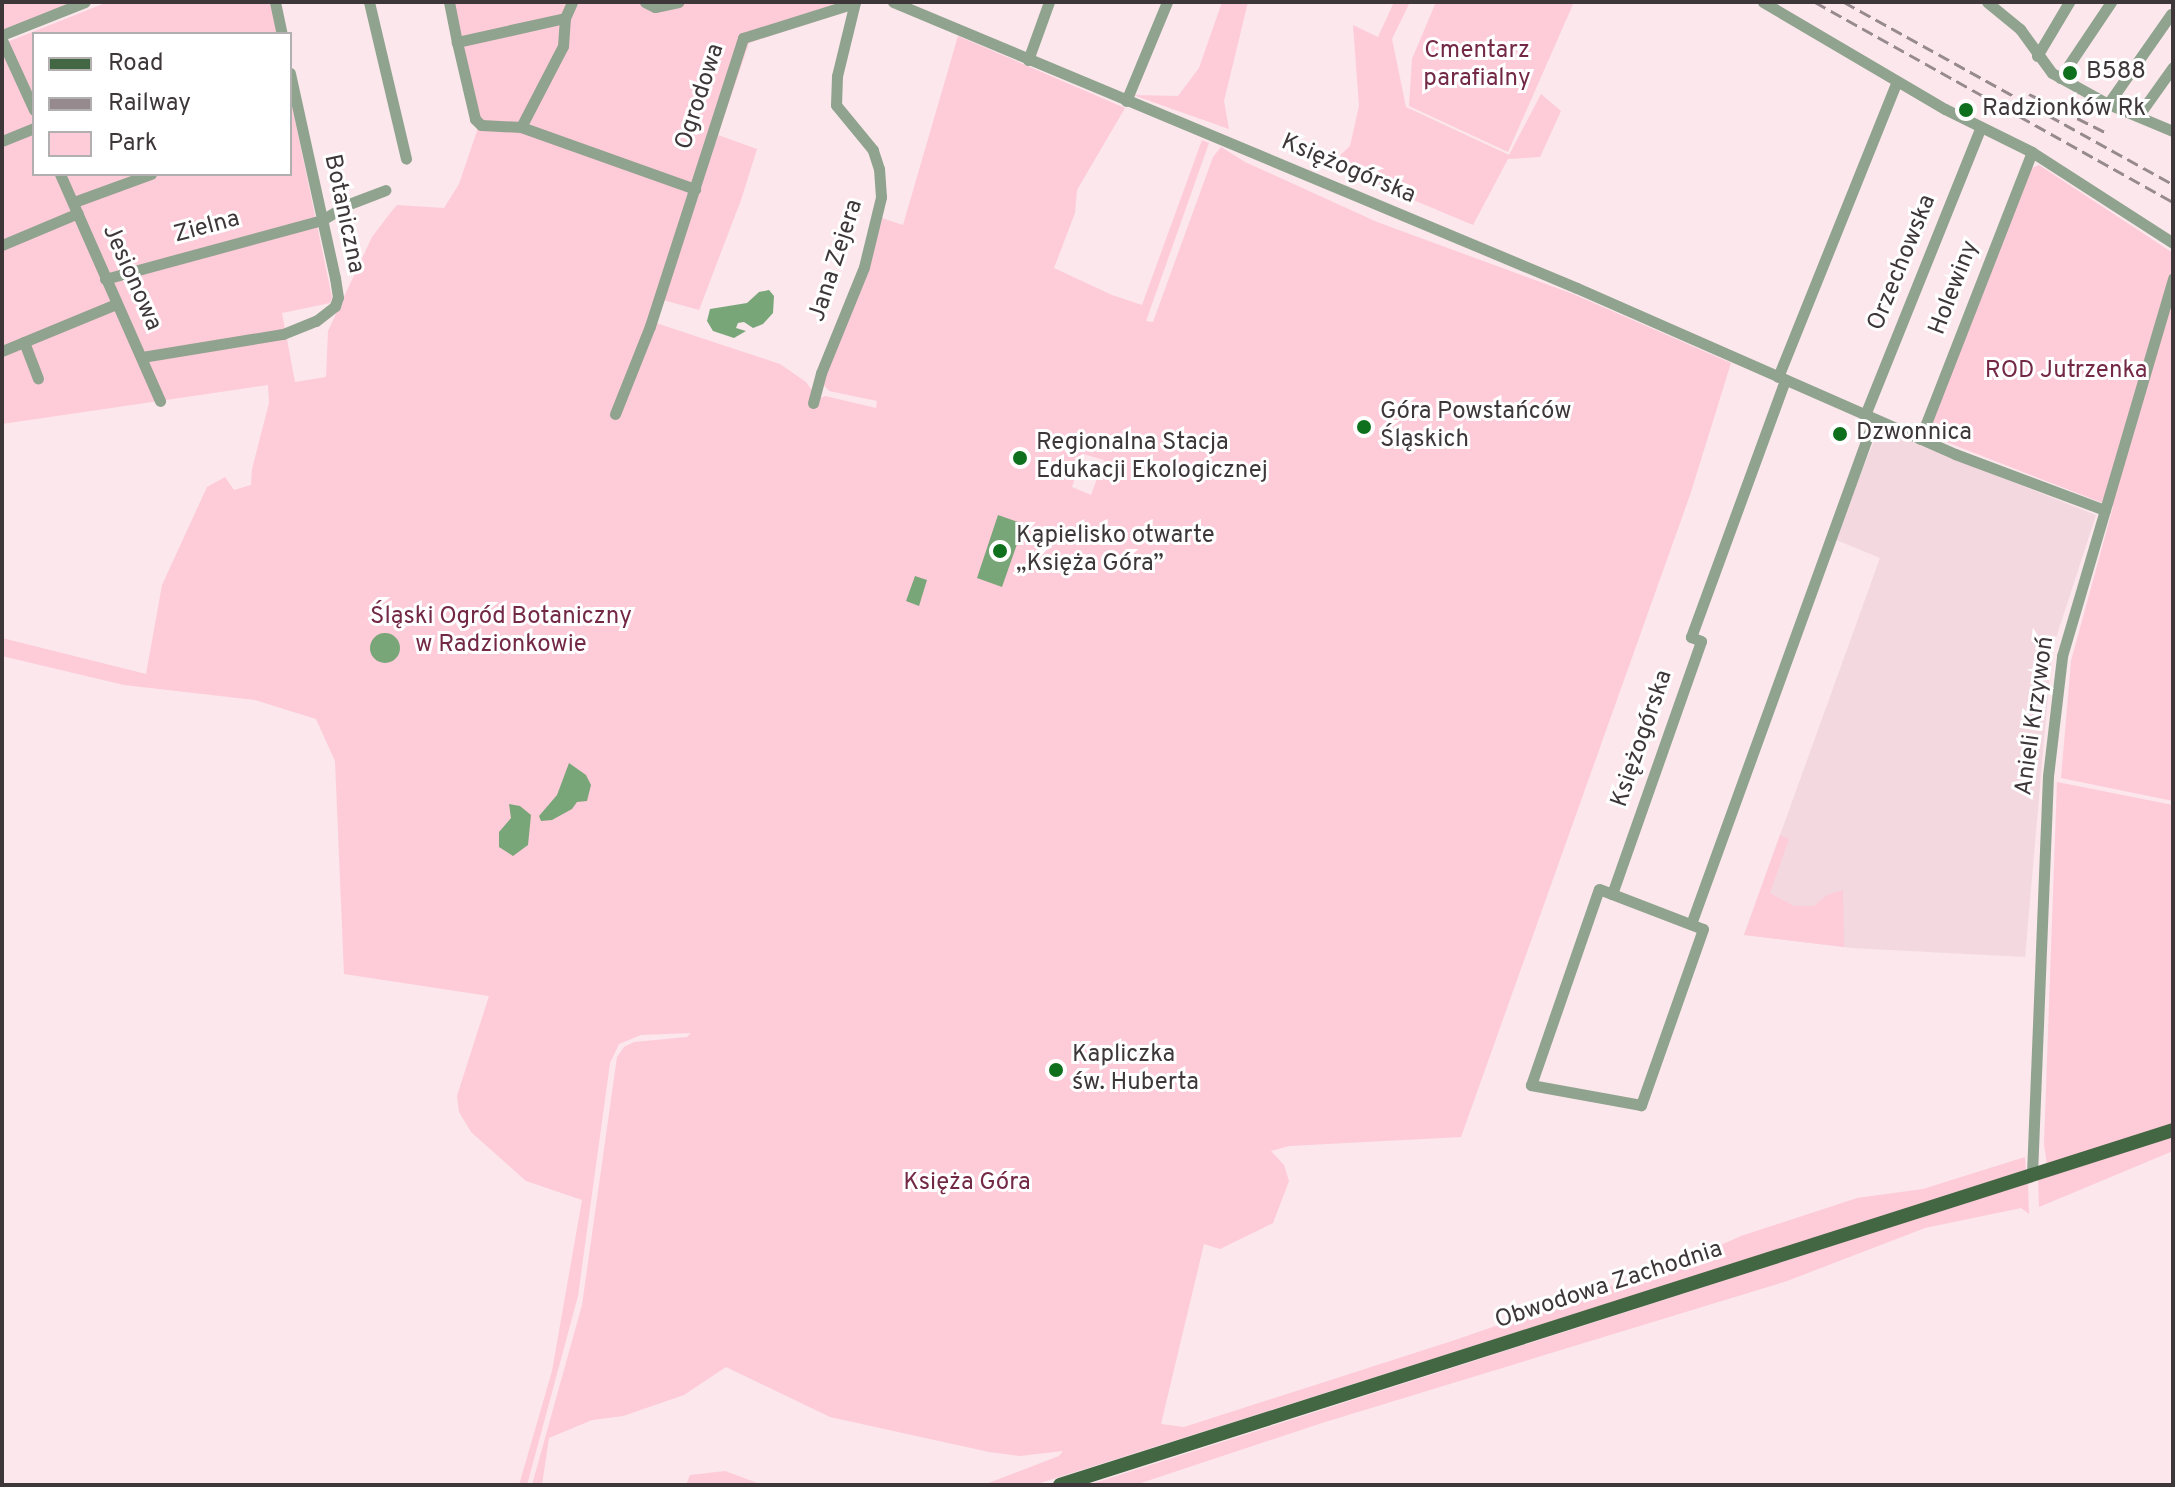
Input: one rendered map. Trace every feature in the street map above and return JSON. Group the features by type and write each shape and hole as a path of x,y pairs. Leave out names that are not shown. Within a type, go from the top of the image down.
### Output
{"main road":[{"name":"Obwodowa Zachodnia","path":"1060,1485 2173,1130"}],"street":[{"path":"32,105 2,37 85,2"},
{"path":"275,2 282,32"},
{"path":"369,2 406,159"},
{"name":"Ogrodowa","path":"449,2 475,119 481,125 521,127 695,189"},
{"path":"521,127 563,46 565,18 572,2"},
{"path":"645,2 655,7 678,2"},
{"name":"Księżogórska","path":"893,2 1577,288 1920,439 2105,510"},
{"path":"1028,60 1049,2"},
{"path":"1126,101 1167,2"},
{"path":"1763,2 1897,81 2032,152 2173,243"},
{"path":"1987,2 2020,29 2037,56 2060,78 2108,104 2173,131"},
{"path":"2037,56 2069,2"},
{"path":"2060,78 2111,2"},
{"name":"Ogrodowa","path":"615,414 650,326 743,38 855,3"},
{"name":"Jana Zejera","path":"813,403 821,373 864,267 881,197 879,169 873,150 839,111 835,98 855,3"},
{"path":"2108,104 2171,14"},
{"path":"457,42 565,18"},
{"path":"2138,116 2173,67"},
{"path":"1782,378 1897,81"},
{"name":"Botaniczna","path":"142,357 283,334 316,321 337,301 322,220 295,122 292,93"},
{"name":"Orzechowska","path":"1870,417 1981,127"},
{"path":"2,141 32,129"},
{"name":"Holewiny","path":"1920,439 2032,152"},
{"name":"Jesionowa","path":"61,176 160,401"},
{"path":"2,245 147,176"},
{"name":"Zielna","path":"105,279 322,220 349,204 385,190"},
{"name":"Anieli Krzywoń","path":"2032,1174 2048,776 2062,656 2173,278"},
{"path":"2,351 116,304"},
{"path":"24,342 38,378"},
{"name":"Księżogórska","path":"1782,378 1691,637 1701,641 1612,894 1599,889 1531,1085 1641,1105 1703,929 1691,924 1870,417"},
{"path":"1612,894 1691,924"}],"shaded area":[{"path":"769,290 774,296 773,313 763,324 753,328 744,322 738,323 736,328 746,331 734,338 713,331 707,321 710,309 747,303 759,292"},
{"path":"1879,429 2096,515 2052,650 2025,957 1852,948 1744,935 1880,558 1834,539"},
{"name":"Kąpielisko otwarte „Księża Góra”","path":"998,515 1024,524 1002,587 977,578"},
{"path":"915,576 927,580 919,606 906,601"},
{"path":"385,633 395,638 400,648 395,658 385,663 375,658 370,648 375,638"},
{"path":"569,763 586,775 591,785 587,801 577,802 572,809 552,820 541,821 539,816 557,795"},
{"path":"509,804 520,806 531,815 528,845 513,856 499,847 499,832 511,818"}],"green space":[{"path":"2,2 73,2 2,30"},
{"path":"108,2 271,2 277,32 32,32"},
{"path":"454,2 851,2 850,10 749,43 718,135 757,149 741,200 699,310 663,300 656,323 780,364 806,382 818,399 825,396 876,408 877,401 829,391 823,384 864,276 882,218 903,225 958,36 1125,108 1077,190 1075,213 1054,268 1112,295 1142,305 1202,140 1209,143 1146,321 1153,322 1213,157 1221,147 1245,162 1377,222 1573,294 1731,363 1690,495 1461,1137 1289,1146 1271,1151 1284,1165 1289,1181 1273,1223 1220,1249 1204,1244 1161,1424 1184,1427 1455,1340 1687,1260 1741,1236 1857,1198 1923,1189 2025,1157 2026,1171 1034,1485 983,1485 1059,1456 1063,1451 1020,1456 989,1452 830,1417 726,1367 684,1395 623,1416 592,1420 549,1438 542,1485 532,1485 582,1305 617,1057 624,1047 634,1042 687,1037 691,1033 641,1035 619,1044 610,1063 578,1296 527,1485 519,1485 552,1371 582,1200 526,1181 471,1132 459,1112 457,1096 489,996 344,974 335,761 316,719 255,700 124,685 2,656 2,638 146,674 162,585 207,487 225,477 234,490 251,485 252,469 269,403 268,385 2,424 2,44 32,32 32,176 292,176 292,106 332,297 330,303 282,313 295,382 326,377 328,331 372,237 391,212 397,205 444,208 459,184 477,131 478,115","holes":["1083,454 1104,460 1091,495 1072,487"]},
{"path":"1222,2 1248,2 1224,101 1229,129 1133,95 1178,96 1199,68"},
{"path":"1394,2 1410,2 1392,39 1406,107 1509,155 1541,94 1561,111 1540,157 1508,159 1473,225 1330,165 1350,146 1359,106 1353,25 1378,37"},
{"name":"Cmentarz parafialny","path":"1436,2 1574,2 1508,152 1409,106 1412,59"},
{"name":"ROD Jutrzenka","path":"2039,165 2173,253 2173,801 2061,778 2071,661 2113,507 1926,434 2030,169"},
{"path":"2057,782 2173,805 2173,1124 2047,1165 2044,1144"},
{"path":"1780,835 1789,839 1770,893 1794,906 1814,906 1827,895 1843,890 1844,947 1744,935"},
{"path":"2173,1137 2173,1151 2039,1207 2038,1180"},
{"path":"2028,1183 2029,1214 2021,1208 1925,1228 1787,1281 1322,1423 1135,1485 1088,1485"},
{"path":"725,1471 763,1485 686,1485 690,1475"}],"railway":[{"path":"1815,2 2173,202"},
{"path":"1844,2 2173,184"},
{"path":"2029,94 2109,134"}],"place":[{"name":"B588","path":"2070,73"},
{"name":"Radzionków Rk","path":"1966,110"},
{"name":"Góra Powstańców Śląskich","path":"1364,427"},
{"name":"Dzwonnica","path":"1840,434"},
{"name":"Regionalna Stacja Edukacji Ekologicznej","path":"1020,458"},
{"name":"Kąpielisko otwarte „Księża Góra”","path":"1000,551"},
{"name":"Kapliczka św. Huberta","path":"1056,1070"}],"park label":[{"name":"Śląski Ogród Botaniczny w Radzionkowie","path":"501,632"},
{"name":"Księża Góra","path":"967,1184"}]}
